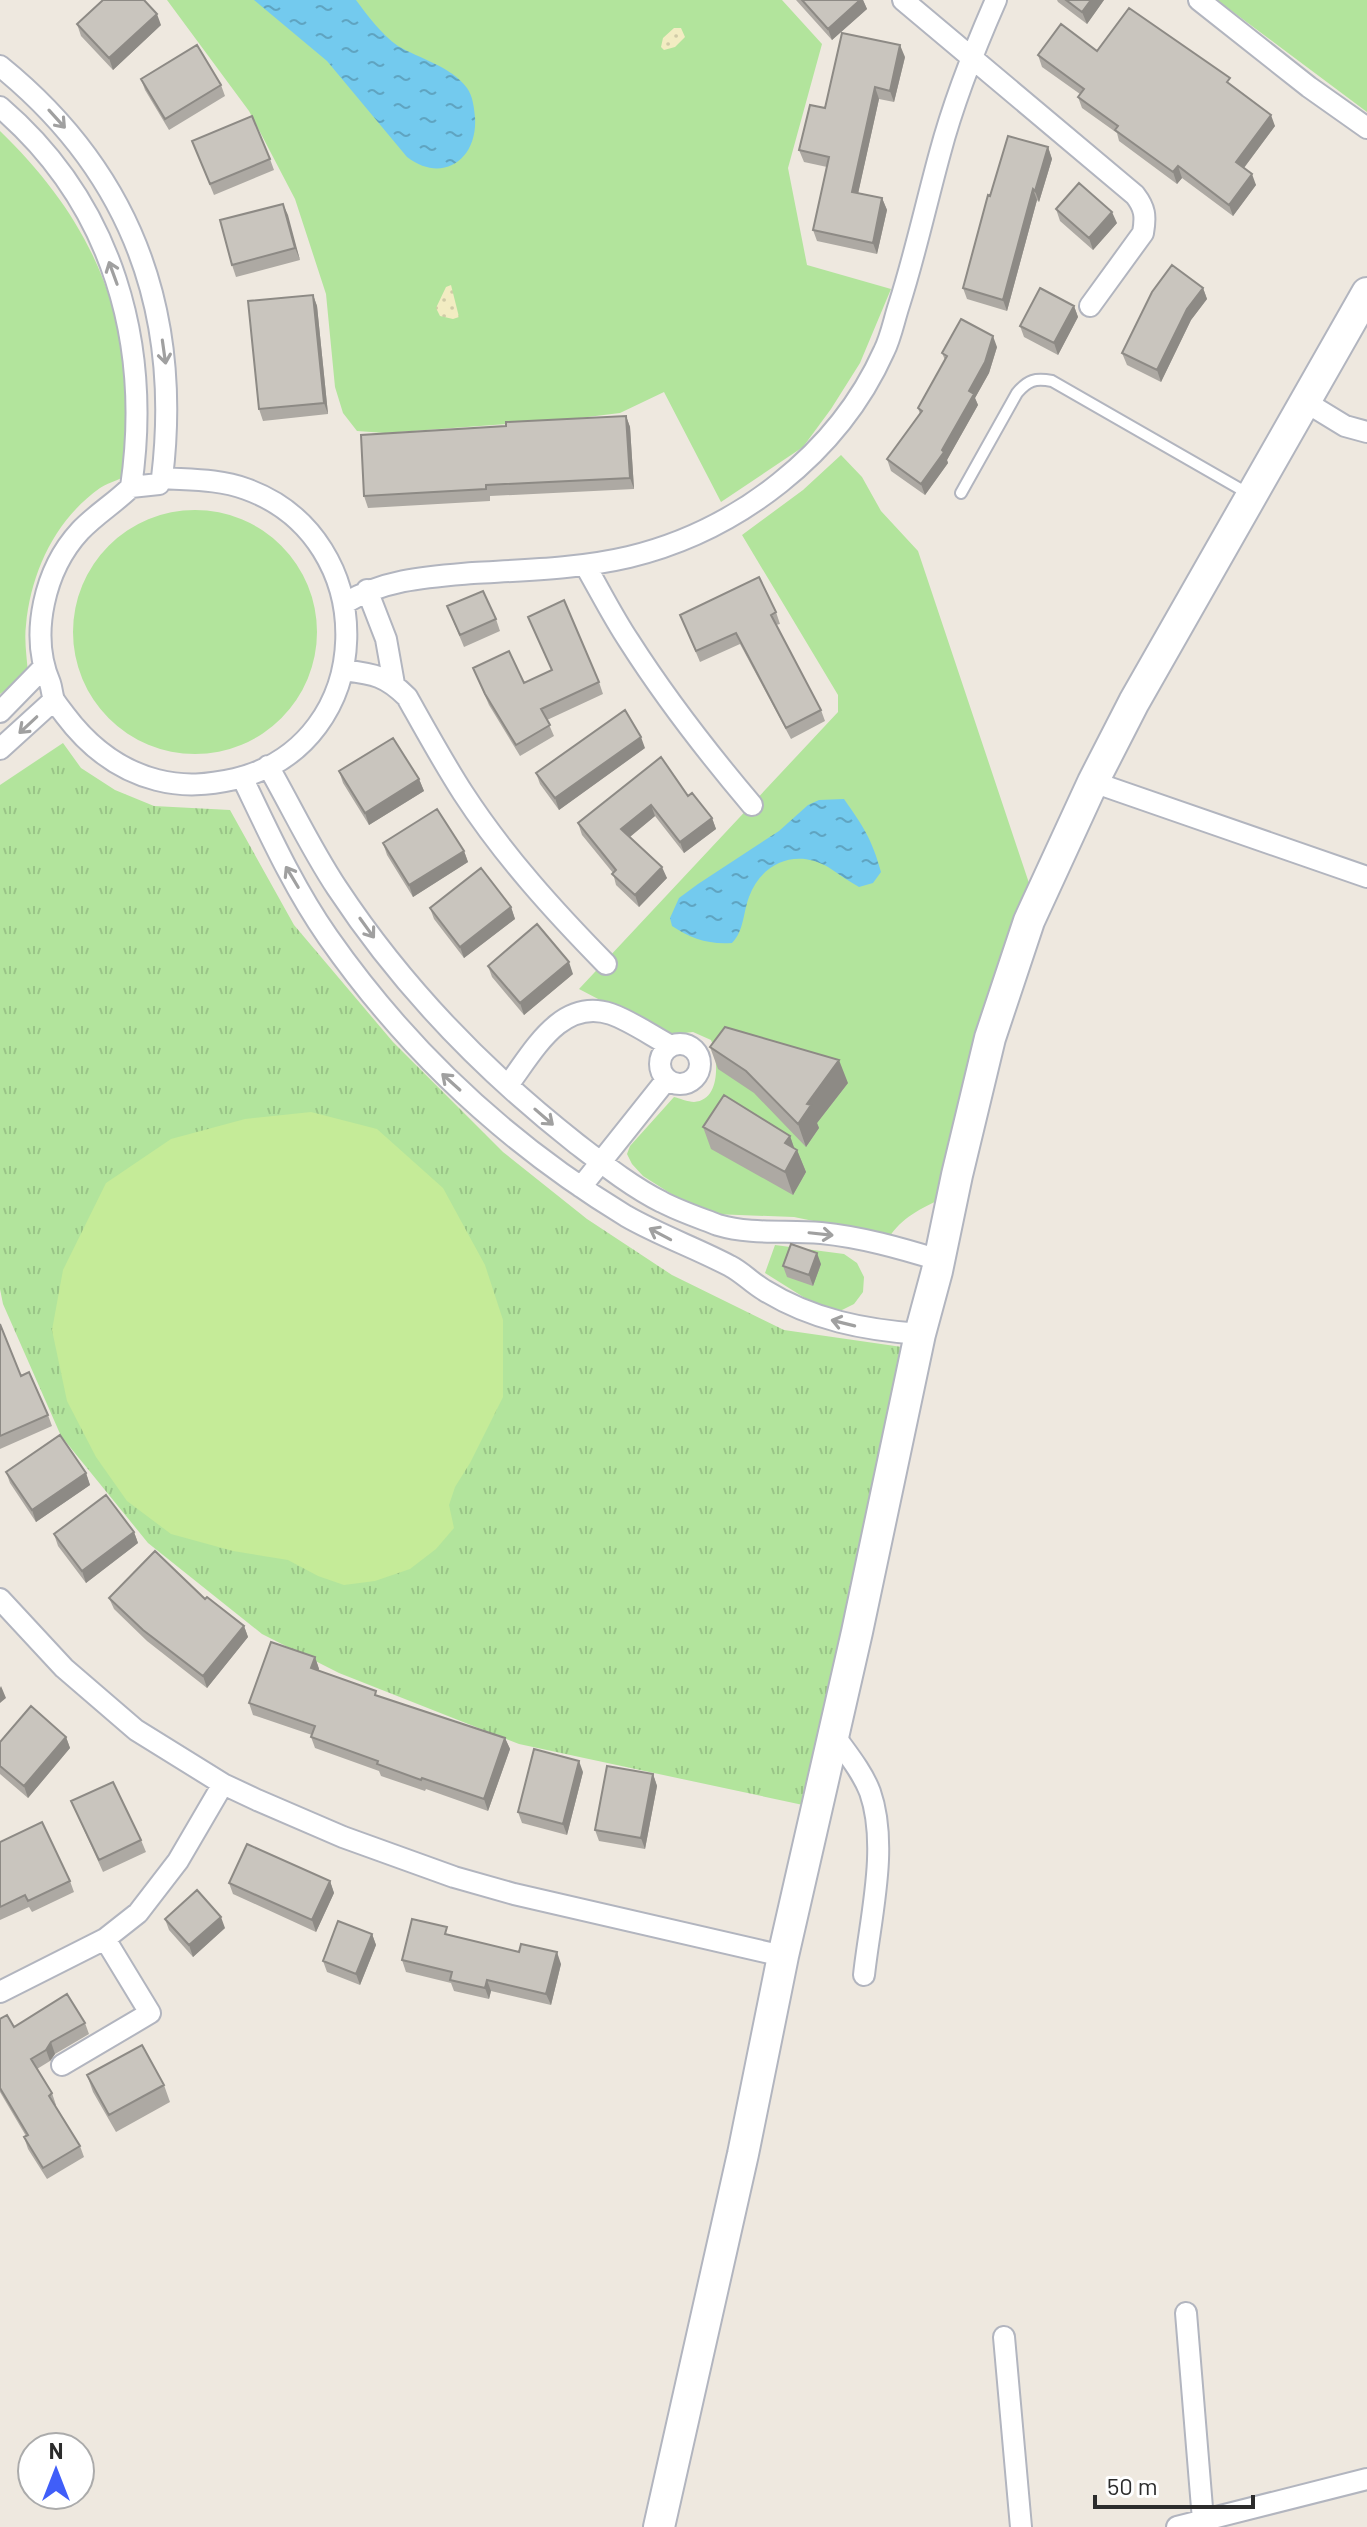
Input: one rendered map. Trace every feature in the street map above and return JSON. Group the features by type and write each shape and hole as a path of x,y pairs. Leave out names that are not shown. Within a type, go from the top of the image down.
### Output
{"street":[{"path":"903,0 1135,195 1144,207 1143,233 1090,306"},
{"path":"345,603 367,590 427,577 585,565 629,557 688,538 719,523 758,499 801,466 864,391 885,349 911,268 940,151 970,58 996,0"},
{"path":"1199,0 1309,87 1367,128"},
{"path":"0,66 31,92 82,150 104,182 138,251 151,287 165,363 168,402 162,478 159,484 131,487"},
{"path":"0,107 60,172 98,235 113,269 127,316 137,377 137,438 131,487 80,531 53,573 42,621 43,668 54,700 96,749 124,768 145,777 190,785 213,784 268,766 302,741 316,726 337,690 343,670 348,625 345,603 330,560 302,524 285,509 265,497 222,482 162,478"},
{"path":"659,2527 920,1334 990,1038 1029,921 1093,782 1242,490 1304,401 1367,293"},
{"path":"1304,401 1345,426 1367,432"},
{"path":"585,565 627,639 655,680 703,746 752,805"},
{"path":"367,590 386,639 394,684"},
{"path":"0,712 43,668"},
{"path":"343,670 372,674 394,684 407,697 463,794 519,870 606,964"},
{"path":"0,749 54,700"},
{"path":"268,766 336,887 390,960 443,1022 508,1085 548,1122 601,1163 661,1202 720,1225 743,1231 823,1234 901,1248 939,1260"},
{"path":"242,777 280,858 327,935 381,1007 441,1074 497,1124 581,1187 629,1217 679,1244 731,1266 789,1303 839,1323 879,1331 920,1334"},
{"path":"1093,782 1367,877"},
{"path":"508,1085 548,1033 577,1011 592,1009 612,1014 671,1046"},
{"path":"671,1046 691,1046 700,1060 695,1077 682,1084 667,1079 660,1066 661,1058 671,1046"},
{"path":"581,1187 667,1079"},
{"path":"731,1266 743,1231"},
{"path":"0,1599 64,1668 136,1730 223,1784 343,1837 454,1877 514,1894 783,1956"},
{"path":"834,1735 870,1792 876,1824 875,1886 864,1975"},
{"path":"0,1992 105,1939 138,1913 178,1861 223,1784"},
{"path":"62,2065 150,2013 105,1939"},
{"path":"1186,2313 1203,2520"},
{"path":"1004,2337 1021,2527"},
{"path":"1177,2527 1367,2479"}],"lane":[{"path":"961,493 1017,393 1025,383 1038,378 1052,381 1242,490"}],"green space":[{"path":"167,0 782,0 822,44 788,168 807,265 891,289 860,363 803,447 721,502 664,392 620,413 385,433 357,431 343,413 335,387 326,294 295,199 249,111"},
{"path":"1217,0 1367,0 1367,112"},
{"path":"0,131 25,156 67,210 99,269 119,334 128,395 134,473 100,488 70,515 58,531 40,567 29,605 25,637 28,674 0,694"},
{"path":"841,455 862,477 881,511 918,551 1034,898 943,1198 905,1219 888,1239 794,1217 714,1214 684,1202 643,1176 627,1154 630,1146 674,1097 694,1102 709,1094 716,1077 711,1040 693,1032 667,1035 579,989 838,712 838,695 742,535 803,490"},
{"path":"195,510 219,512 242,519 263,530 281,546 297,564 308,585 315,608 315,656 308,679 297,700 281,718 263,734 242,745 219,752 195,754 171,752 148,745 127,734 109,718 93,700 82,679 75,656 73,632 75,608 82,585 93,564 109,546 127,530 148,519 171,512"},
{"path":"63,743 81,768 115,790 154,806 230,810 294,925 393,1042 503,1152 587,1219 672,1275 784,1330 902,1347 803,1805 519,1744 339,1673 262,1634 148,1543 61,1436 3,1304 0,1289 0,785"},
{"path":"311,1112 377,1129 443,1188 485,1265 503,1320 503,1397 455,1487 449,1505 454,1528 436,1549 410,1569 375,1581 344,1585 288,1560 233,1551 171,1534 127,1501 96,1457 67,1401 52,1330 63,1270 106,1183 171,1139 245,1119"},
{"path":"775,1245 844,1254 857,1263 864,1277 863,1292 854,1304 840,1311 824,1310 765,1273"}],"sand":[{"path":"674,28 681,28 685,37 675,47 664,50 661,47 663,38"},
{"path":"451,285 459,317 453,319 440,316 436,308 446,287"}],"water":[{"path":"254,0 356,0 398,46 444,68 467,88 475,117 471,145 464,156 445,168 420,165 407,157 327,61"},
{"path":"844,799 866,833 878,860 881,872 873,883 859,887 816,861 792,859 781,862 762,875 747,903 741,927 732,943 700,940 672,926 670,918 679,898 779,831 808,805 819,800"}],"building":[{"path":"103,0 144,0 157,14 109,58 77,24"},
{"path":"802,0 860,0 828,29"},
{"path":"1066,0 1091,0 1082,12"},
{"path":"1129,8 1230,78 1227,82 1271,115 1236,162 1252,174 1229,205 1178,166 1173,172 1115,130 1118,126 1078,97 1084,89 1038,55 1061,24 1097,51"},
{"path":"842,33 900,45 890,91 875,87 852,192 882,198 873,243 813,230 829,157 799,150 810,105 825,108"},
{"path":"197,45 221,85 165,119 141,79"},
{"path":"252,116 270,159 210,184 192,141"},
{"path":"1008,136 1048,147 1035,191 1033,189 1003,300 963,288 988,195"},
{"path":"1079,183 1112,212 1089,238 1056,209"},
{"path":"283,204 295,248 232,265 220,220"},
{"path":"1172,265 1203,288 1187,309 1157,370 1122,353 1152,292"},
{"path":"1040,288 1074,306 1054,343 1020,326"},
{"path":"313,295 324,403 259,409 248,301"},
{"path":"961,319 993,336 985,362 969,391 974,394 942,450 944,452 921,484 887,459 922,411 918,408 947,356 942,353"},
{"path":"626,416 630,478 486,485 486,489 364,496 361,435 506,426 506,422"},
{"path":"759,577 776,612 771,615 821,710 786,728 736,633 696,651 680,615"},
{"path":"483,591 496,619 460,635 447,606"},
{"path":"564,600 599,682 541,709 550,725 516,745 473,668 509,651 524,683 552,670 528,617"},
{"path":"625,710 641,737 555,798 536,773"},
{"path":"393,738 419,779 365,813 339,771"},
{"path":"661,757 688,796 692,793 712,818 680,842 651,805 621,829 662,867 635,895 612,874 616,870 578,823"},
{"path":"437,809 464,851 409,885 383,843"},
{"path":"481,868 511,907 460,947 430,908"},
{"path":"537,924 569,962 520,1003 488,966"},
{"path":"725,1027 839,1060 807,1104 811,1105 798,1124 746,1071 710,1047"},
{"path":"724,1095 790,1136 785,1143 797,1150 785,1172 703,1127"},
{"path":"791,1244 817,1253 809,1275 783,1266"},
{"path":"0,1324 21,1376 29,1372 48,1415 0,1436"},
{"path":"60,1435 86,1473 32,1510 6,1472"},
{"path":"106,1495 134,1532 82,1571 54,1534"},
{"path":"155,1551 205,1599 207,1597 244,1626 203,1676 143,1630 109,1598"},
{"path":"271,1642 315,1657 311,1668 376,1691 375,1695 505,1738 484,1799 377,1764 378,1761 311,1737 315,1726 249,1703"},
{"path":"31,1706 66,1737 24,1786 0,1766 0,1742"},
{"path":"534,1749 579,1761 563,1824 518,1812"},
{"path":"607,1766 653,1774 641,1838 595,1830"},
{"path":"113,1782 141,1840 99,1860 71,1801"},
{"path":"42,1822 70,1881 28,1901 25,1895 0,1907 0,1842"},
{"path":"247,1844 330,1881 312,1920 229,1883"},
{"path":"197,1890 221,1917 189,1945 165,1919"},
{"path":"412,1919 447,1927 445,1934 519,1952 521,1944 557,1952 546,1994 487,1980 485,1988 450,1980 452,1972 402,1960"},
{"path":"338,1921 372,1934 356,1974 323,1961"},
{"path":"67,1994 85,2023 51,2042 46,2050 31,2059 52,2093 49,2096 80,2146 43,2168 24,2137 28,2135 0,2088 0,2019 7,2015 14,2027"},
{"path":"142,2045 164,2085 109,2115 87,2075"}]}
